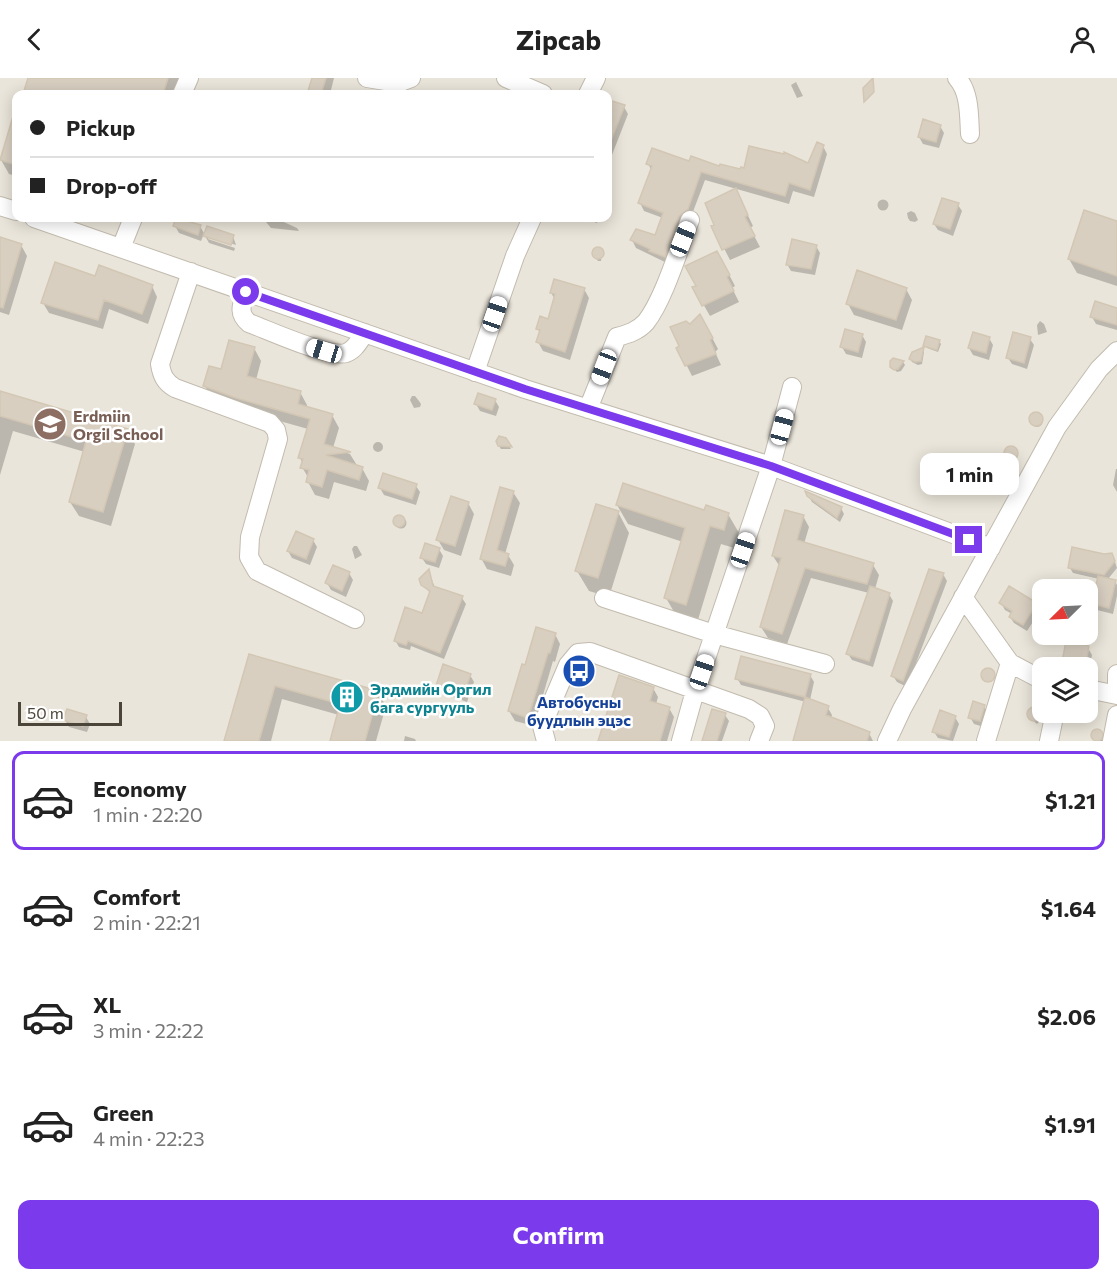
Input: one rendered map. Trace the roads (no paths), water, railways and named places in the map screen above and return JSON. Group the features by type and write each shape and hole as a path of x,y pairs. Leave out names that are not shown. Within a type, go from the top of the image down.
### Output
{"street":[{"path":"367,78 398,82 411,78"},
{"path":"957,78 962,83 968,106 970,134"},
{"path":"588,409 617,337 632,333 645,323 657,305 690,220"},
{"path":"46,222 475,372 771,466 991,548"},
{"path":"121,248 131,222"},
{"path":"475,372 515,256 530,222"},
{"path":"191,273 160,364 162,374 175,388 270,423 276,430 278,439 250,537 249,557 256,571 355,619"},
{"path":"246,292 240,309 244,319 312,347 336,354 347,352 354,348 364,333"},
{"path":"887,741 902,709 1057,427 1099,369 1117,351"},
{"path":"681,741 695,691 771,466 792,387"},
{"path":"963,597 1010,663 1032,675"},
{"path":"604,598 714,634 825,664"},
{"path":"546,741 542,726 568,665 579,653 590,652 749,709 760,716 765,726 759,741"},
{"path":"986,741 1010,663"},
{"path":"1117,674 1117,684"},
{"path":"1098,691 1117,695"},
{"path":"1112,741 1117,715"},
{"path":"1049,741 1053,723"}],"place":[{"name":"Erdmiin Orgil School","path":"50,424"},
{"name":"Автобусны буудлын эцэс","path":"579,671"},
{"name":"Эрдмийн Оргил бага сургууль","path":"347,697"}]}
